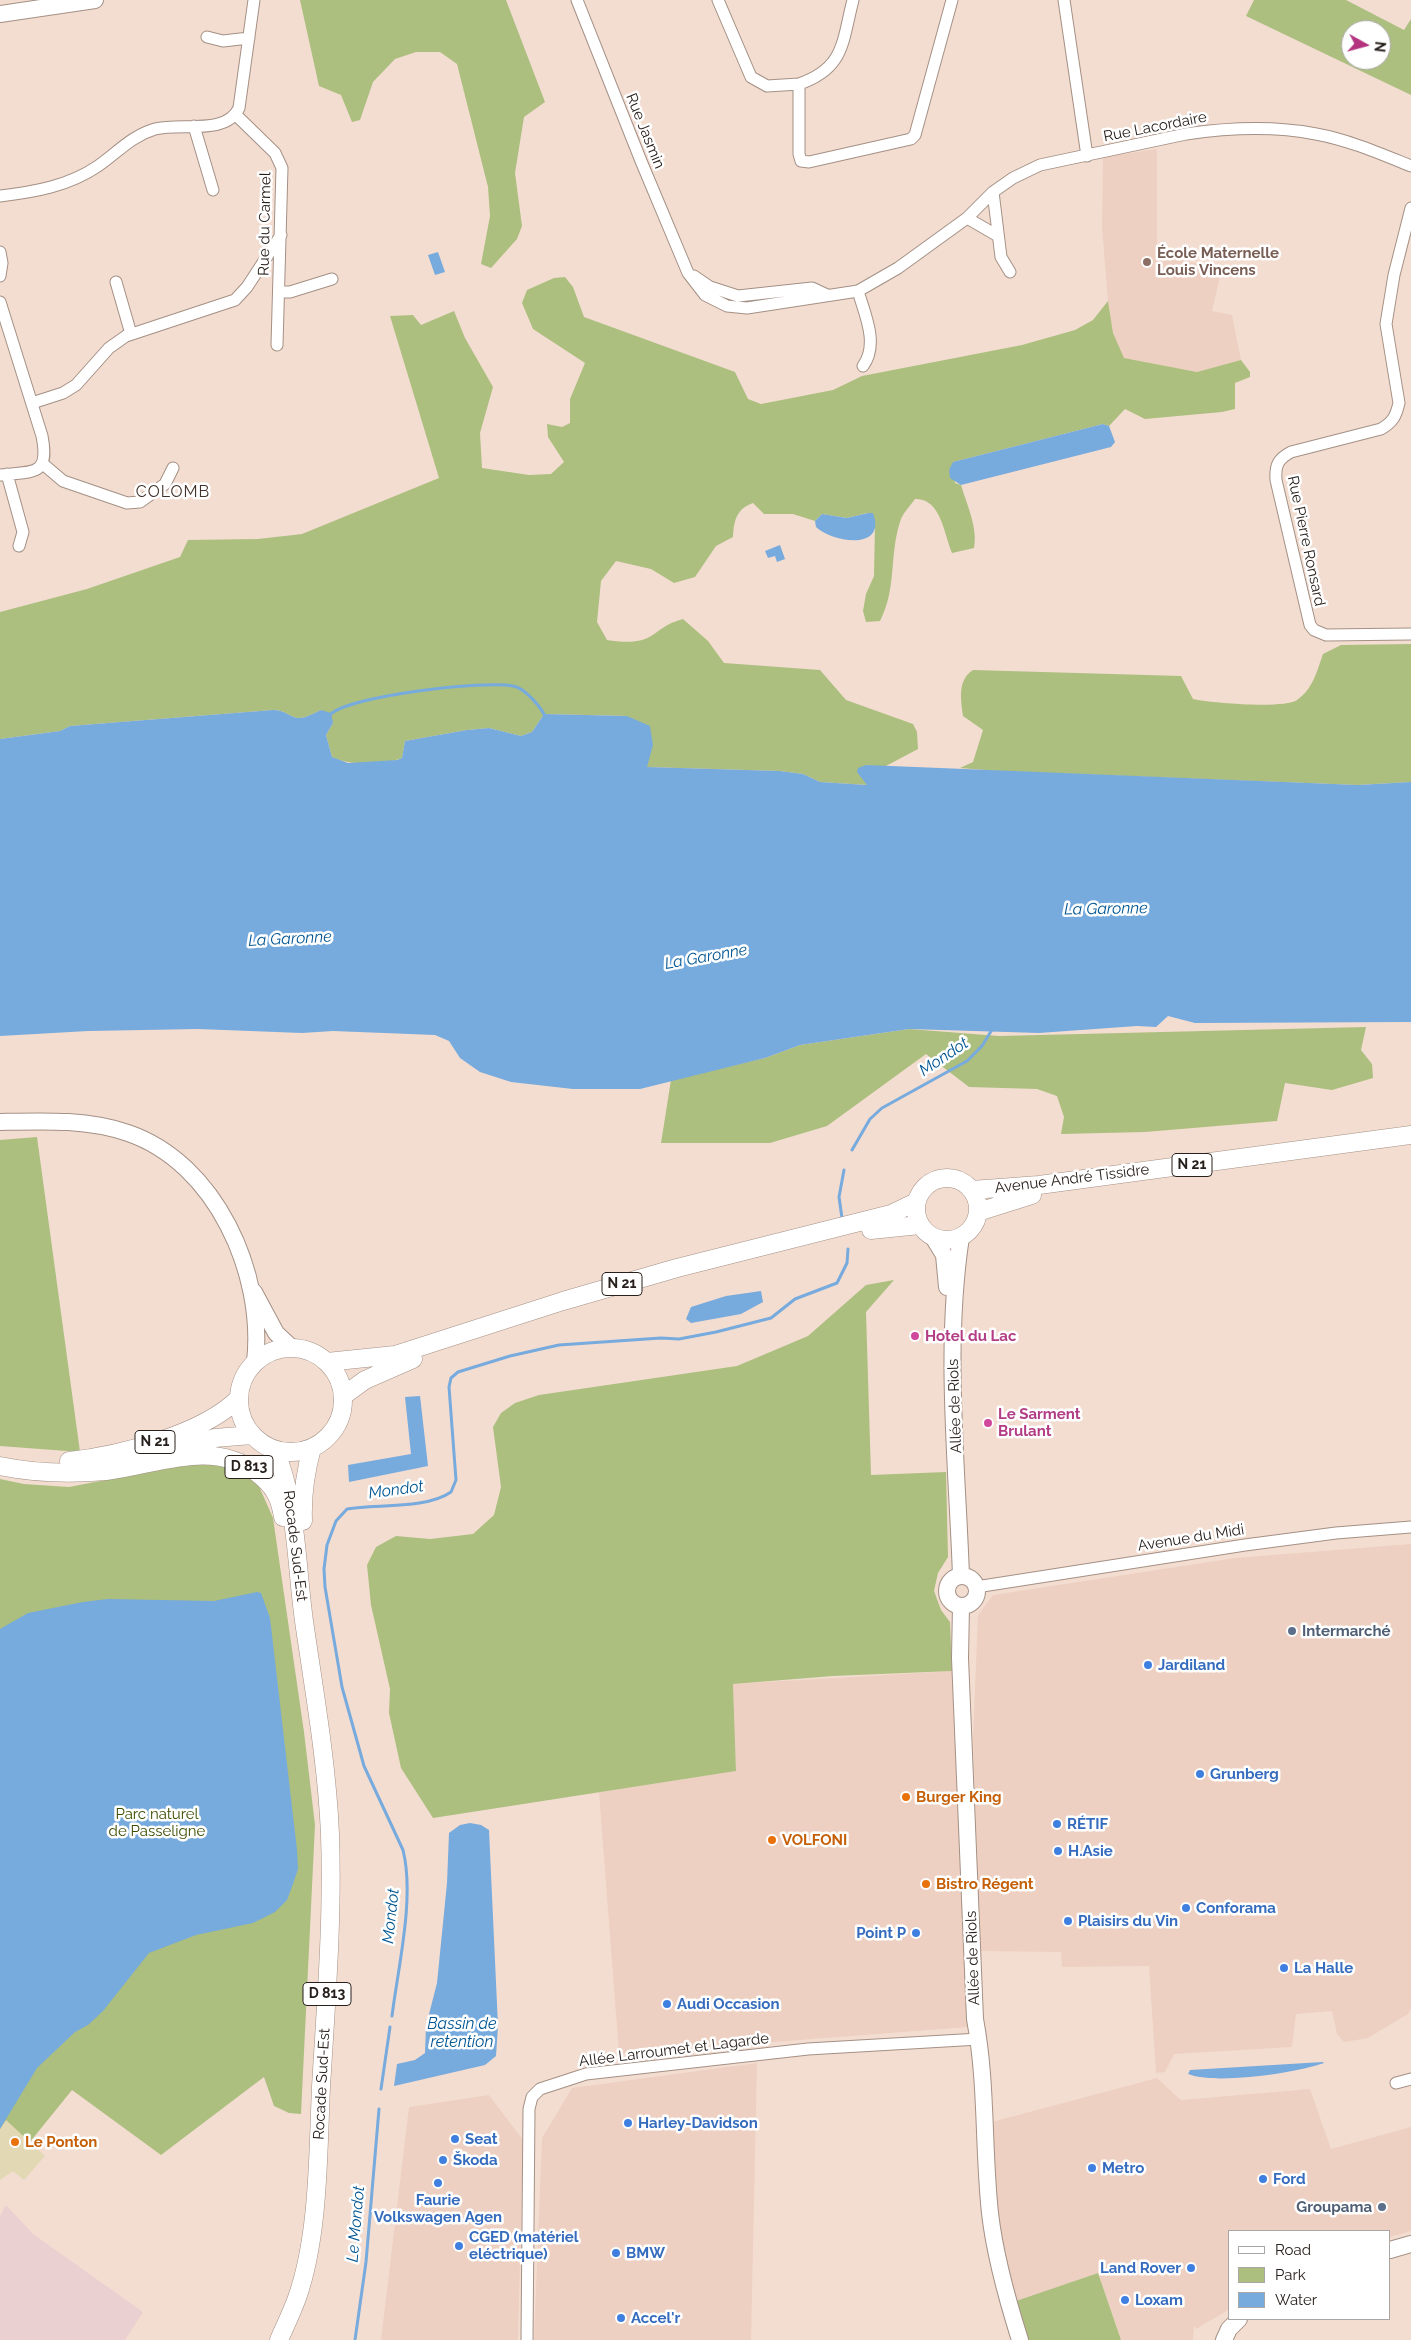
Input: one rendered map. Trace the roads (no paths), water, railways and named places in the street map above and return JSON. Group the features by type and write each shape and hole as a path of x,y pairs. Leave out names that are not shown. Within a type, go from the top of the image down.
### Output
{"main road":[{"name":"Avenue André Tissidre","path":"972,1190 1039,1185 1411,1135"},
{"name":"Avenue André Tissidre","path":"978,1212 1030,1195 1132,1178 1411,1140"},
{"path":"939,1178 956,1178 972,1190 978,1203 978,1212 973,1226 961,1236 942,1240 933,1237 920,1225 915,1210 916,1202 924,1187 939,1178"},
{"name":"N 21","path":"328,1362 395,1355 563,1301 677,1268 891,1214 916,1202"},
{"name":"N 21","path":"343,1396 365,1380 403,1363 569,1306 815,1241 890,1227 920,1225"},
{"path":"292,1348 317,1354 328,1362 335,1372 343,1396 342,1412 336,1427 325,1439 312,1448 294,1452 275,1450 262,1444 244,1423 239,1398 246,1372 255,1362 279,1349 292,1348"},
{"name":"N 21","path":"0,1457 62,1462 105,1457 152,1444 210,1419 226,1411 239,1398"},
{"name":"N 21","path":"0,1466 18,1470 57,1472 107,1465 215,1438 252,1434"},
{"name":"Rocade Sud-Est","path":"308,1644 302,1498 305,1472 312,1448"},
{"name":"Rocade Sud-Est","path":"275,1450 289,1491 322,1742 330,1834 330,1938 315,2193 309,2243 298,2297 279,2340"},
{"name":"D 813","path":"57,1472 107,1471 167,1459 208,1454 245,1464 273,1487 280,1501 298,1626 308,1644"}],"street":[{"path":"0,14 94,0"},
{"path":"0,196 43,190 72,180 98,166 140,134 166,126 219,124 228,121 236,115 241,94 254,0"},
{"name":"Rue Jasmin","path":"577,0 688,273 705,295 727,306 747,308 858,291 898,268 967,218 993,192 1013,178 1040,165 1086,156"},
{"path":"718,0 751,77 767,86 799,84 817,77 828,70 836,59 853,0"},
{"path":"799,84 799,154 802,160 809,162 911,140 915,135 952,0"},
{"name":"Rue Lacordaire","path":"1064,0 1086,156 1205,131 1263,130 1316,134 1341,140 1411,166"},
{"path":"207,37 223,41 249,38"},
{"name":"Rue du Carmel","path":"236,115 280,160 283,179 277,345"},
{"path":"194,126 213,190"},
{"path":"993,192 1001,257 1010,272"},
{"name":"Rue Pierre Ronsard","path":"1411,208 1394,275 1386,324 1399,402 1397,414 1390,423 1381,429 1292,452 1281,457 1275,466 1276,480 1308,618 1314,630 1320,633 1411,634"},
{"path":"967,218 998,236"},
{"path":"32,403 63,393 76,385 109,348 132,334 223,306 235,300 247,288 281,235"},
{"path":"0,252 2,263 0,276"},
{"name":"Rue du Carmel","path":"279,292 290,292 332,279"},
{"path":"116,282 132,334"},
{"path":"858,291 872,348 863,366"},
{"path":"0,302 42,436 45,457 43,464 32,471 3,474 23,532 19,546"},
{"path":"43,464 63,481 127,503 140,502 165,484 173,468"},
{"path":"0,1122 58,1121 103,1126 145,1139 174,1156 205,1188 221,1210 238,1249 248,1280 257,1336 255,1362"},
{"name":"Allée de Riols","path":"961,1236 956,1269 953,1359 961,1576"},
{"path":"933,1237 944,1255 953,1359"},
{"path":"248,1280 276,1333 292,1348"},
{"name":"Avenue du Midi","path":"976,1587 1240,1546 1336,1533 1411,1526"},
{"path":"961,1576 971,1579 976,1587 973,1600 961,1606 952,1602 947,1588 952,1580 961,1576"},
{"name":"Allée de Riols","path":"961,1606 962,1637 960,1658 975,2019 982,2062 990,2215 998,2263 1020,2340"},
{"name":"Allée de Riols","path":"979,2039 979,2120 985,2217 993,2265 1014,2340"},
{"name":"Allée Larroumet et Lagarde","path":"527,2340 529,2109 532,2097 540,2089 586,2074 808,2049 979,2039"},
{"path":"1396,2083 1411,2079"},
{"path":"1391,2250 1411,2244"}],"water":[{"path":"438,252 445,272 435,275 428,255"},
{"path":"1103,424 1109,426 1115,442 1111,447 961,485 950,478 949,470 953,462"},
{"path":"873,513 875,525 872,533 866,538 845,540 824,533 816,527 815,521 822,514 847,518"},
{"path":"780,545 785,559 777,562 775,556 768,558 765,551"},
{"name":"La Garonne","path":"273,710 281,711 297,718 306,717 321,710 331,713 333,723 326,735 332,757 348,763 397,760 402,758 405,741 467,730 489,728 521,736 532,732 544,714 627,716 650,726 653,745 647,767 780,771 803,774 820,782 867,785 857,772 858,768 866,765 1358,785 1411,782 1411,1022 1195,1023 1168,1016 1156,1027 1137,1026 1039,1033 909,1029 800,1045 765,1058 640,1089 573,1089 511,1082 480,1072 460,1058 449,1041 435,1035 198,1029 88,1031 0,1036 0,739 60,731 70,726"},
{"path":"761,1291 763,1302 741,1314 691,1323 686,1319 691,1307 726,1296"},
{"path":"420,1396 428,1466 349,1482 348,1465 411,1454 405,1397"},
{"path":"257,1592 261,1593 270,1618 297,1850 298,1869 287,1900 275,1912 253,1923 196,1935 149,1953 103,2011 88,2025 75,2032 37,2068 0,2129 0,1629 28,1613 83,1602 108,1599 214,1601"},
{"name":"Bassin de retention","path":"470,1823 481,1825 489,1830 498,2026 496,2056 485,2065 394,2086 397,2064 415,2060 425,2053 426,2026 437,1983 447,1883 449,1833 460,1825"},
{"path":"1323,2062 1311,2067 1276,2074 1236,2078 1200,2077 1188,2074 1190,2070"}],"waterway":[{"path":"329,716 340,709 360,702 387,696 475,685 498,685 513,686 523,690 537,704 546,718"},
{"name":"Mondot","path":"852,1150 870,1119 882,1108 967,1061 982,1046 993,1028"},
{"path":"842,1218 839,1197 844,1170"},
{"name":"Mondot","path":"392,2016 404,1933 407,1889 406,1869 403,1850 364,1766 342,1687 325,1587 324,1569 327,1545 336,1521 347,1509 415,1504 429,1501 451,1492 456,1480 449,1387 451,1378 458,1372 510,1356 559,1345 661,1338 679,1339 771,1318 795,1299 837,1283 847,1263 848,1249"},
{"path":"381,2089 390,2027"},
{"name":"Le Mondot","path":"355,2340 366,2262 379,2109"}],"place":[{"name":"École Maternelle Louis Vincens","path":"1147,262"},
{"name":"Hotel du Lac","path":"915,1336"},
{"name":"Le Sarment Brulant","path":"988,1423"},
{"name":"Intermarché","path":"1292,1631"},
{"name":"Jardiland","path":"1148,1665"},
{"name":"Grunberg","path":"1200,1774"},
{"name":"Burger King","path":"906,1797"},
{"name":"RÉTIF","path":"1057,1824"},
{"name":"VOLFONI","path":"772,1840"},
{"name":"H.Asie","path":"1058,1851"},
{"name":"Bistro Régent","path":"926,1884"},
{"name":"Conforama","path":"1186,1908"},
{"name":"Plaisirs du Vin","path":"1068,1921"},
{"name":"Point P","path":"916,1933"},
{"name":"La Halle","path":"1284,1968"},
{"name":"Audi Occasion","path":"667,2004"},
{"name":"Harley-Davidson","path":"628,2123"},
{"name":"Seat","path":"455,2139"},
{"name":"Le Ponton","path":"15,2142"},
{"name":"Škoda","path":"443,2160"},
{"name":"Metro","path":"1092,2168"},
{"name":"Ford","path":"1263,2179"},
{"name":"Faurie Volkswagen Agen","path":"438,2183"},
{"name":"Groupama","path":"1382,2207"},
{"name":"CGED (matériel eléctrique)","path":"459,2246"},
{"name":"BMW","path":"616,2253"},
{"name":"Land Rover","path":"1191,2268"},
{"name":"Loxam","path":"1125,2300"},
{"name":"Accel'r","path":"621,2318"}],"district":[{"name":"COLOMB","path":"173,492"}],"park label":[{"name":"Parc naturel de Passeligne","path":"157,1822"}]}
